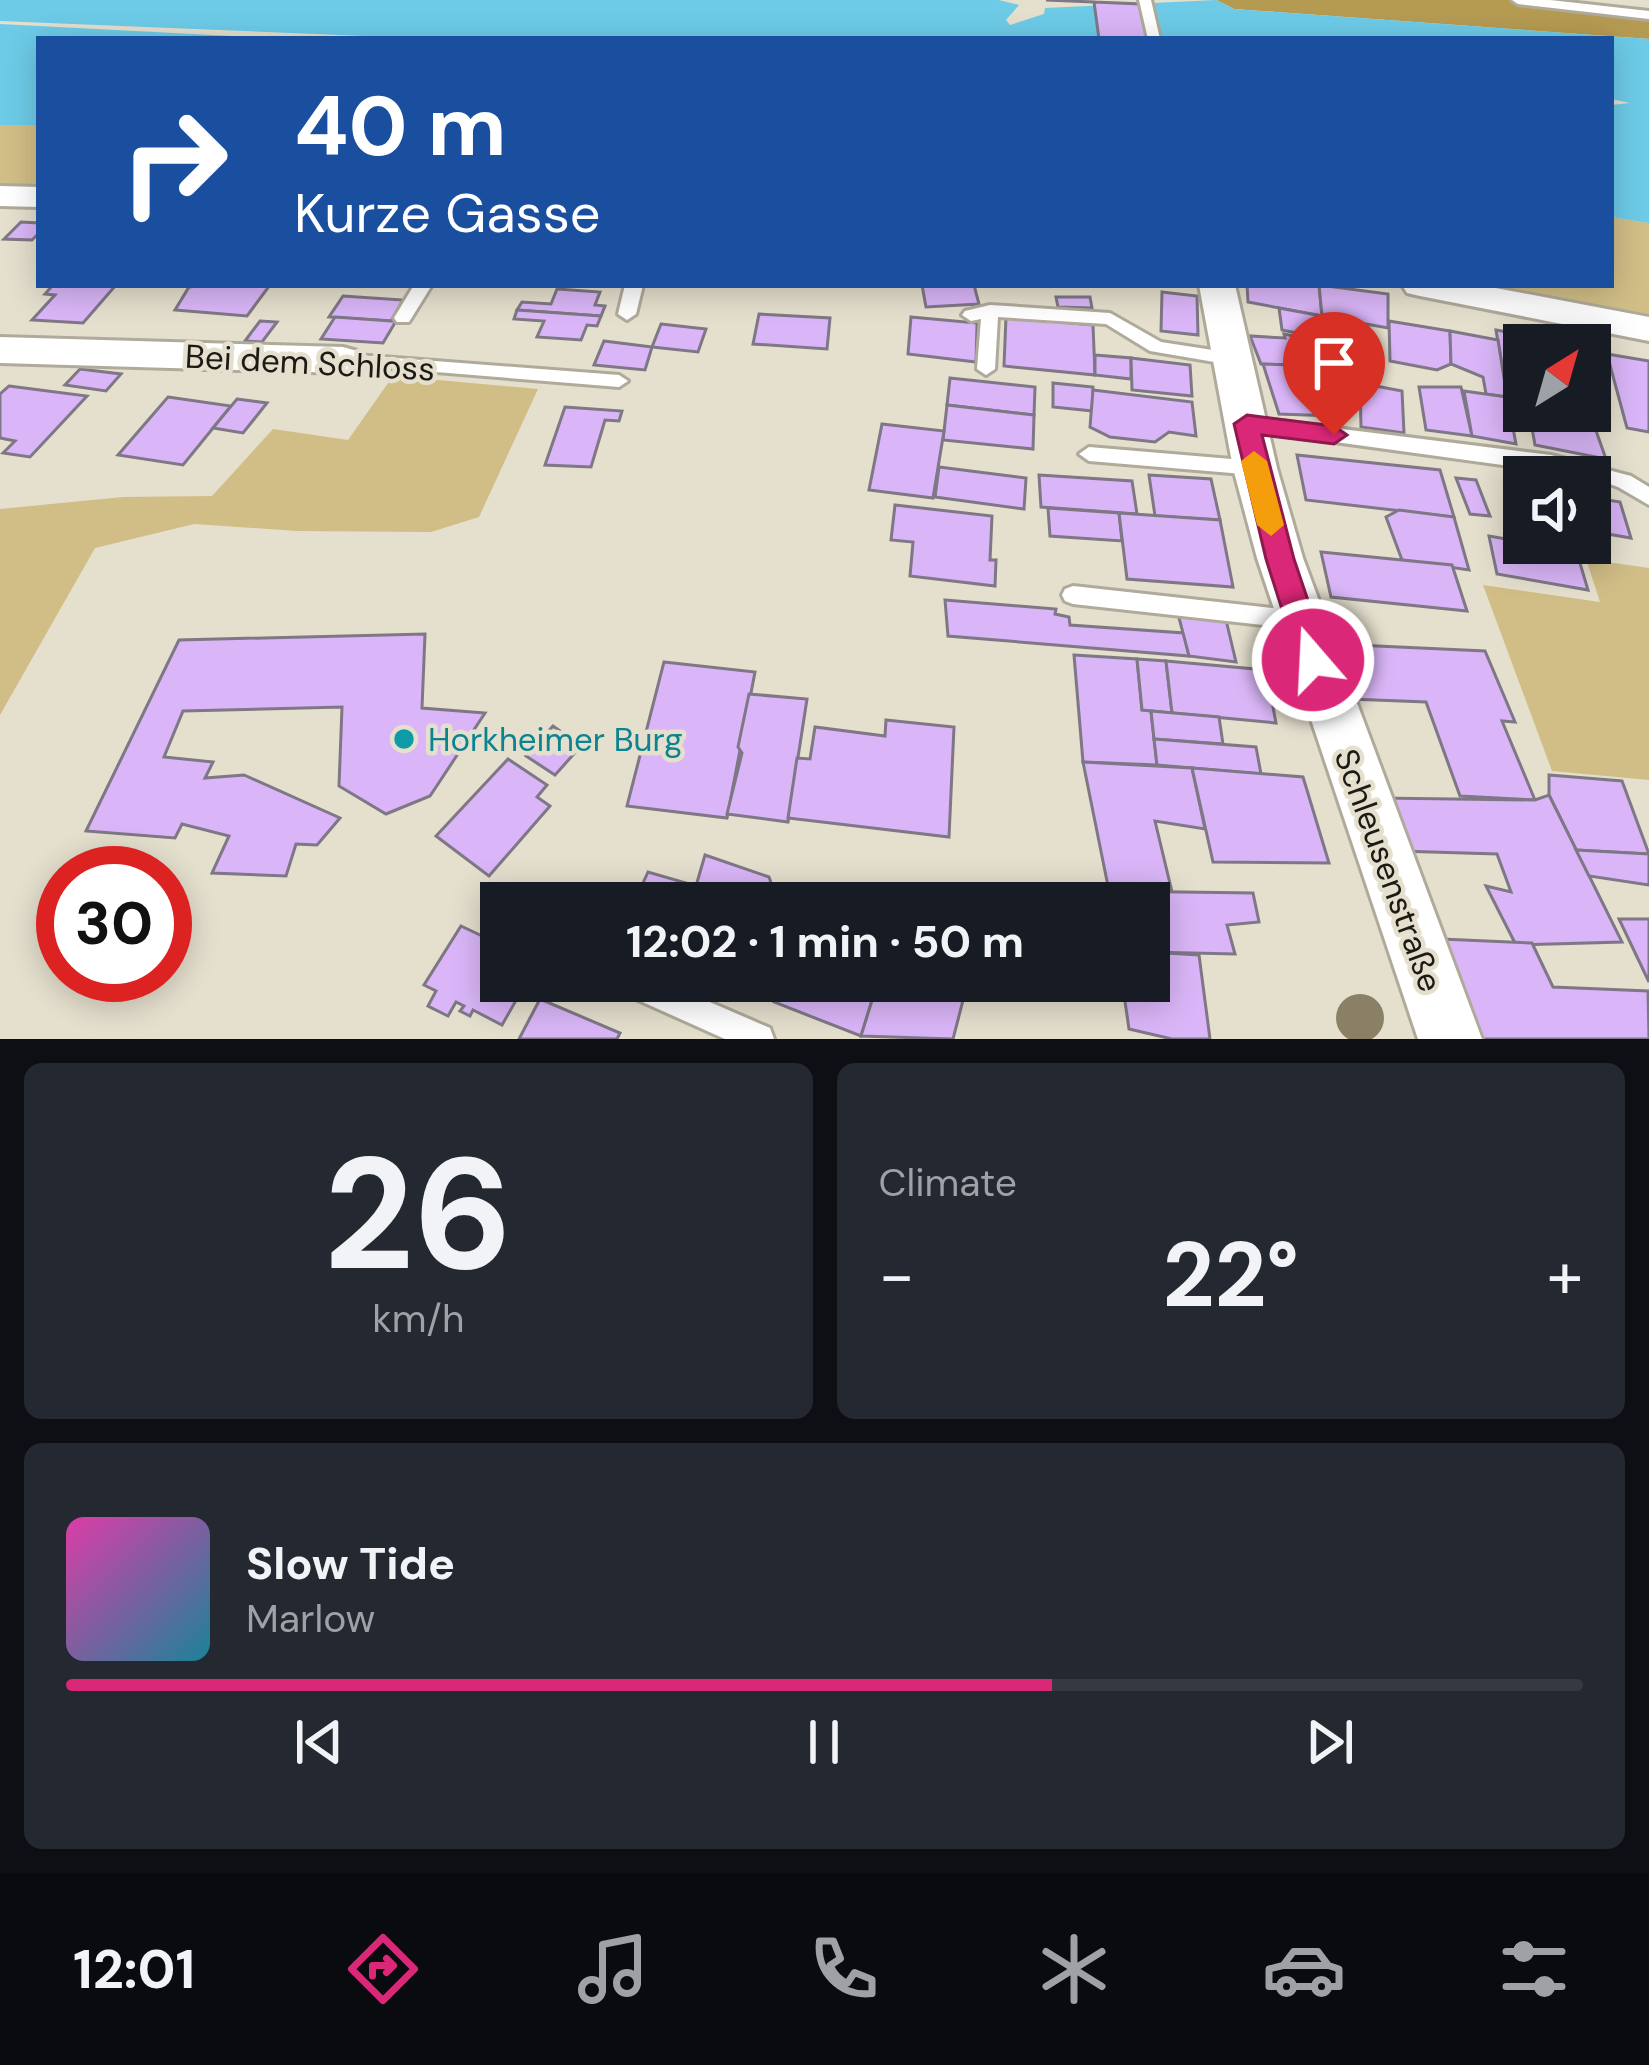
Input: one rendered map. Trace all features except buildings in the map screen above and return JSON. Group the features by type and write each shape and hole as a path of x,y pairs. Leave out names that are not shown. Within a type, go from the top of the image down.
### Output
{"street":[{"path":"0,196 36,197"},
{"name":"Schleusenstraße","path":"1217,288 1251,446 1299,620 1450,1039"},
{"path":"1436,288 1649,329"},
{"name":"Bei dem Schloss","path":"0,350 343,360"}],"lane":[{"path":"1144,0 1153,36"},
{"path":"1518,0 1649,14"},
{"path":"404,318 421,288"},
{"path":"627,314 633,288"},
{"path":"1110,319 1111,296"},
{"path":"986,369 981,313 1110,319 1156,347 1232,359"},
{"name":"Bei dem Schloss","path":"343,360 619,381"},
{"path":"1089,454 1251,446 1551,462 1624,481 1649,497"},
{"path":"1073,596 1299,620"},
{"path":"675,1002 759,1039"}],"shaded area":[{"path":"1216,0 1545,0 1649,12 1649,39 1614,36 1234,9"},
{"path":"0,125 36,125 36,184 0,184"},
{"path":"1614,217 1649,223 1649,324 1458,288 1614,288"},
{"path":"393,376 538,389 479,517 431,532 194,524 95,548 0,715 0,509 123,497 212,496 273,429 348,440"},
{"path":"1588,564 1649,568 1649,780 1552,771 1483,585 1600,602"}],"water":[{"path":"0,0 999,0 1019,5 1006,20 1010,25 1044,14 1045,8 1216,0 1234,9 1608,36 367,36 0,21"},
{"path":"0,24 230,36 36,36 36,125 0,125"},
{"path":"1614,36 1649,39 1649,223 1614,217 1614,105 1630,103 1614,100"}],"slow traffic":[{"path":"1254,461 1271,525"}],"place":[{"name":"Horkheimer Burg","path":"404,739"}],"route":[{"path":"1313,660 1280,559 1247,424 1334,435"}]}
